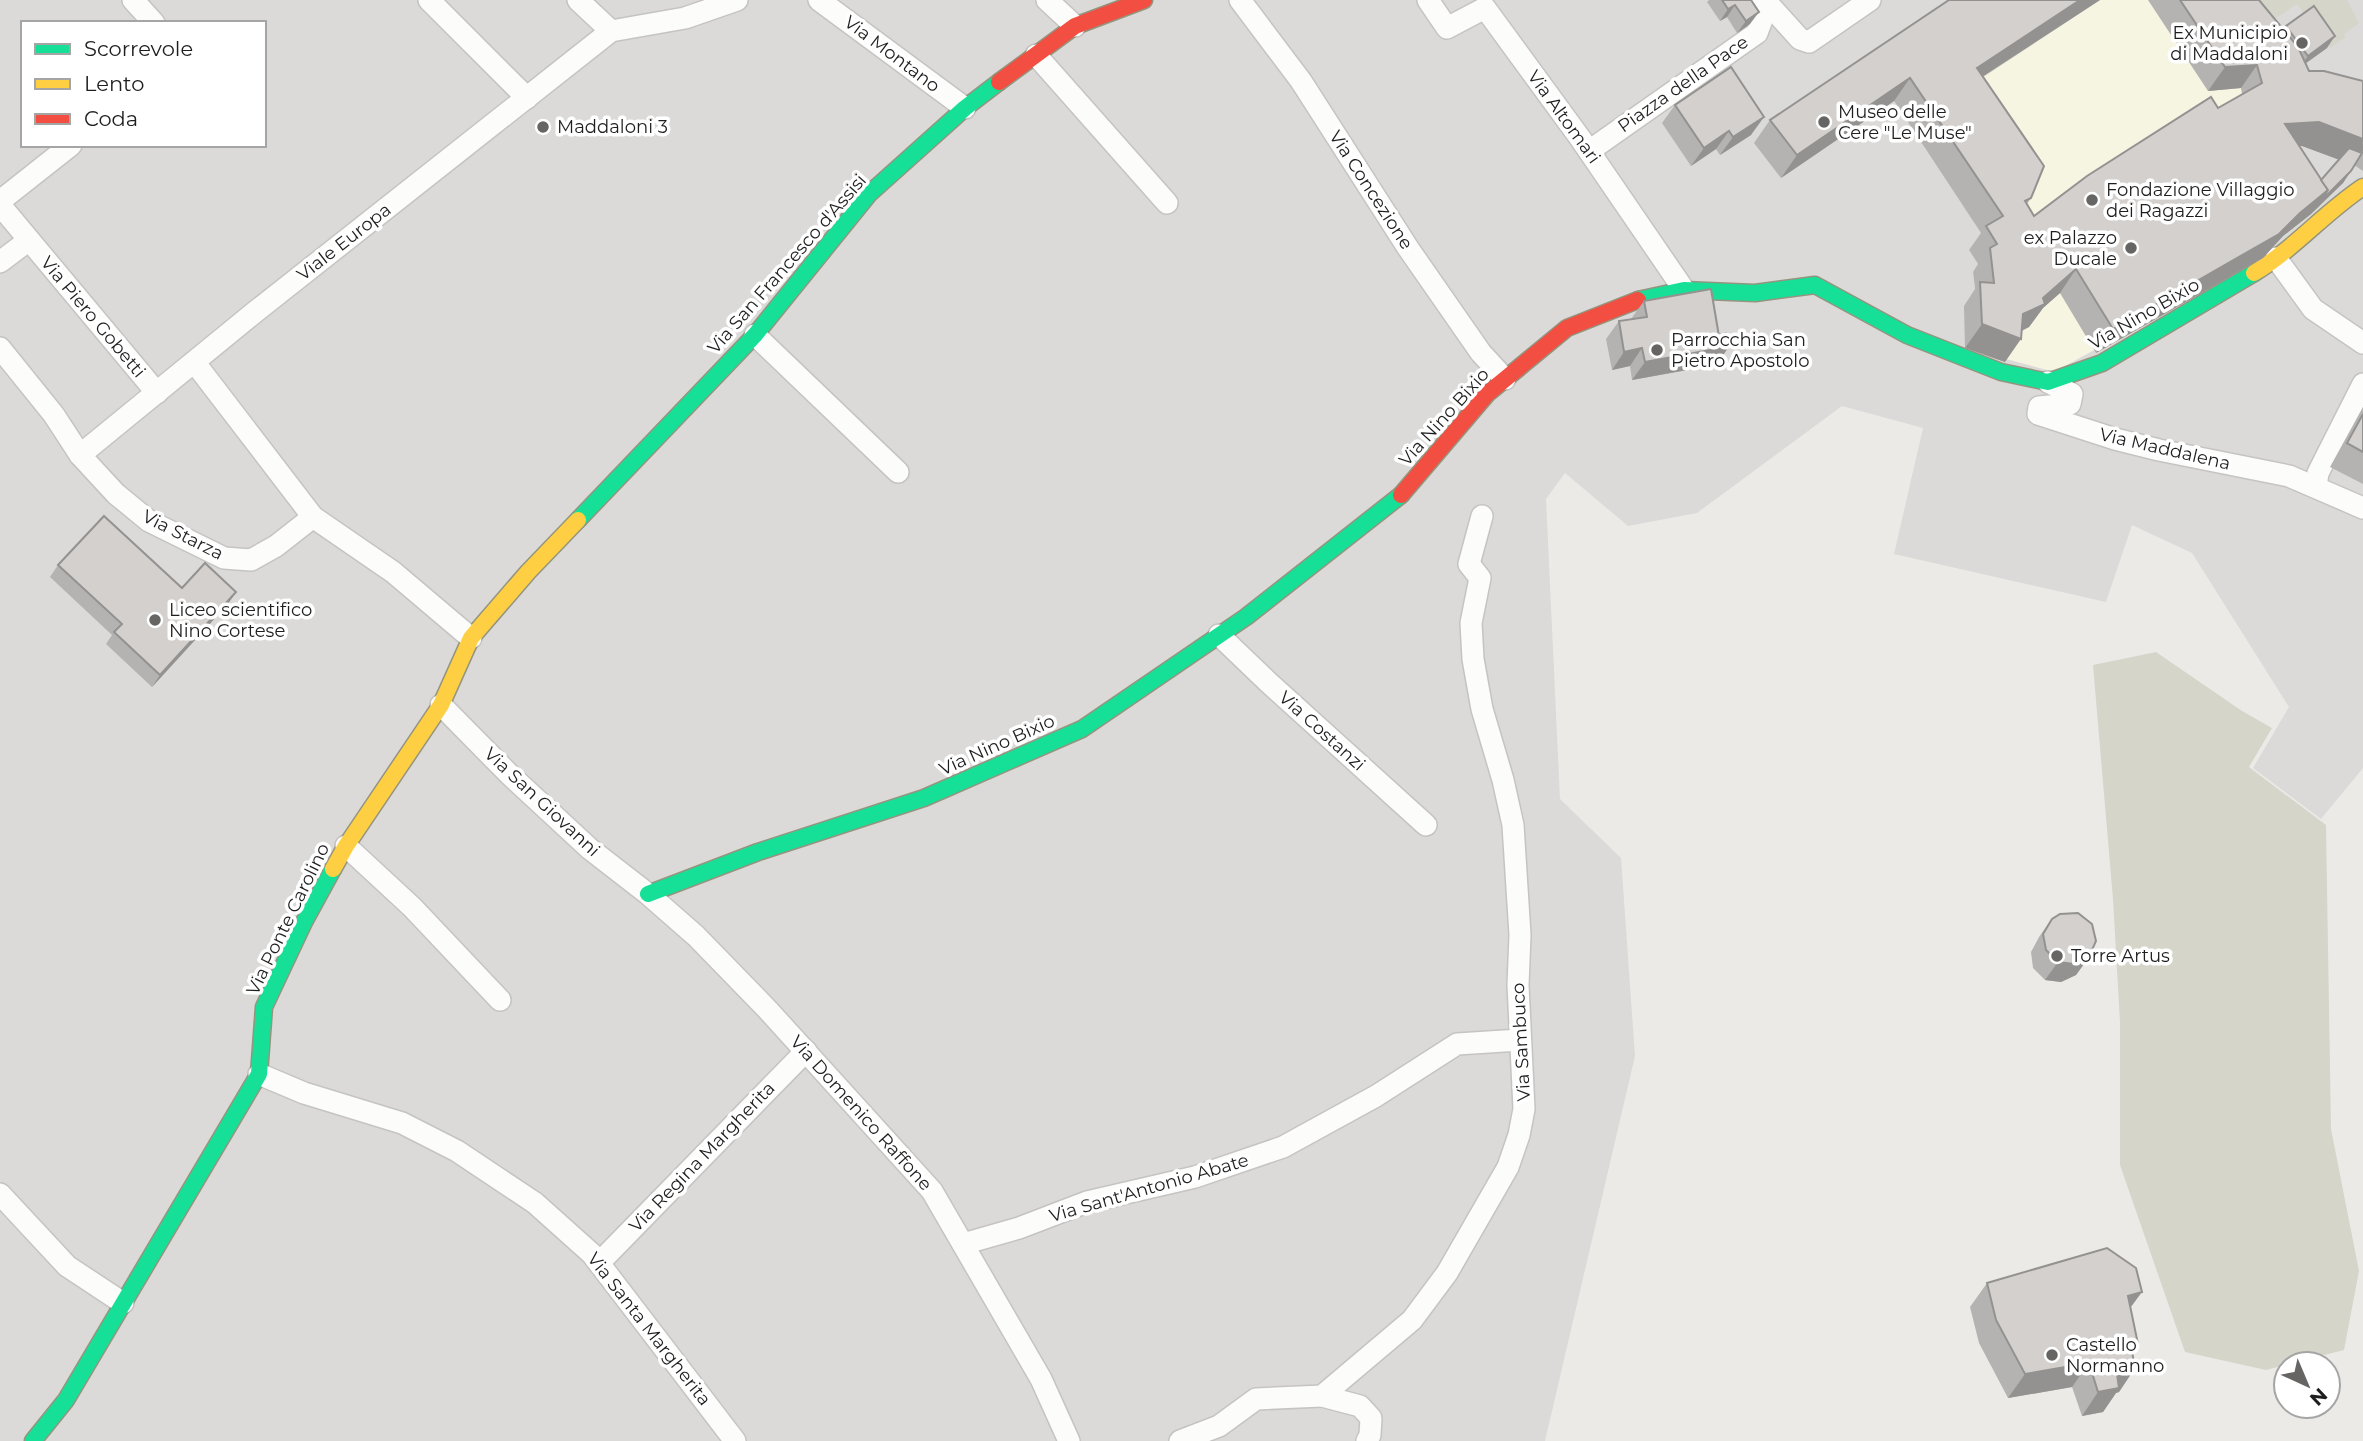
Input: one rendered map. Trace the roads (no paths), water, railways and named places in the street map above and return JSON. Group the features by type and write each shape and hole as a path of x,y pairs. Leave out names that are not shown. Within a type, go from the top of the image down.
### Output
{"street":[{"path":"133,0 152,21"},
{"path":"429,0 527,98"},
{"path":"579,0 611,31 685,18 737,0"},
{"name":"Via Montano","path":"819,0 965,108"},
{"path":"1047,0 1075,26"},
{"name":"Via San Francesco d'Assisi","path":"471,638 528,572 755,335 869,194 965,108 1075,26 1144,0"},
{"name":"Via Concezione","path":"1240,0 1301,81 1408,248 1480,353 1505,379"},
{"name":"Via Altomari","path":"1428,0 1447,28 1485,8 1589,151 1684,290"},
{"name":"Piazza della Pace","path":"1589,151 1757,33 1767,4 1800,39 1809,42 1870,0"},
{"name":"Viale Europa","path":"80,455 255,312 611,31"},
{"path":"1036,55 1167,203"},
{"path":"0,203 69,147"},
{"name":"Via Nino Bixio","path":"648,894 758,852 924,798 1082,729 1219,635 1396,500 1479,402 1567,328 1648,296 1684,290 1755,293 1815,285 1907,335 2001,373 2048,382 2102,363 2276,258 2311,231 2342,201 2363,187"},
{"name":"Via Piero Gobetti","path":"0,203 157,393"},
{"name":"Via Piero Gobetti","path":"0,262 29,240"},
{"path":"2276,258 2313,309 2363,343"},
{"path":"755,335 898,472"},
{"name":"Via Starza","path":"0,348 54,415 80,455 116,494 149,522 224,558 251,560 276,546 313,517"},
{"path":"195,363 313,517 393,572 471,638"},
{"name":"Via Maddalena","path":"2048,382 2072,394 2070,404 2039,407 2038,414 2115,439 2289,476 2363,508"},
{"path":"2316,487 2318,473 2363,384"},
{"name":"Via Sambuco","path":"1322,1396 1412,1320 1447,1273 1508,1167 1524,1109 1518,985 1520,935 1513,825 1482,709 1473,659 1471,623 1480,578 1469,564 1482,516"},
{"name":"Via Costanzi","path":"1219,635 1426,825"},
{"name":"Via Ponte Carolino","path":"33,1441 66,1400 259,1074 264,1007 304,922 346,846 441,705 471,638"},
{"name":"Via San Giovanni","path":"441,705 509,774 590,849 648,894"},
{"path":"346,846 412,907 500,1000"},
{"name":"Via Domenico Raffone","path":"648,894 696,936 806,1051 932,1191 1041,1379 1069,1441"},
{"name":"Via Sant'Antonio Abate","path":"963,1244 1018,1228 1087,1202 1195,1177 1283,1147 1376,1096 1457,1044 1520,1040"},
{"name":"Via Regina Margherita","path":"599,1263 806,1051"},
{"name":"Via Santa Margherita","path":"259,1074 304,1093 402,1123 457,1151 535,1203 599,1263 735,1441"},
{"path":"0,1194 67,1266 123,1303"},
{"path":"1180,1441 1219,1426 1256,1399 1322,1396 1360,1406 1371,1418 1367,1441"}],"place":[{"name":"Ex Municipio di Maddaloni","path":"2302,43"},
{"name":"Museo delle Cere \"Le Muse\"","path":"1824,122"},
{"name":"Maddaloni 3","path":"543,127"},
{"name":"Fondazione Villaggio dei Ragazzi","path":"2092,200"},
{"name":"ex Palazzo Ducale","path":"2131,248"},
{"name":"Parrocchia San Pietro Apostolo","path":"1657,350"},
{"name":"Liceo scientifico Nino Cortese","path":"155,620"},
{"name":"Torre Artus","path":"2057,956"},
{"name":"Castello Normanno","path":"2052,1355"}]}
